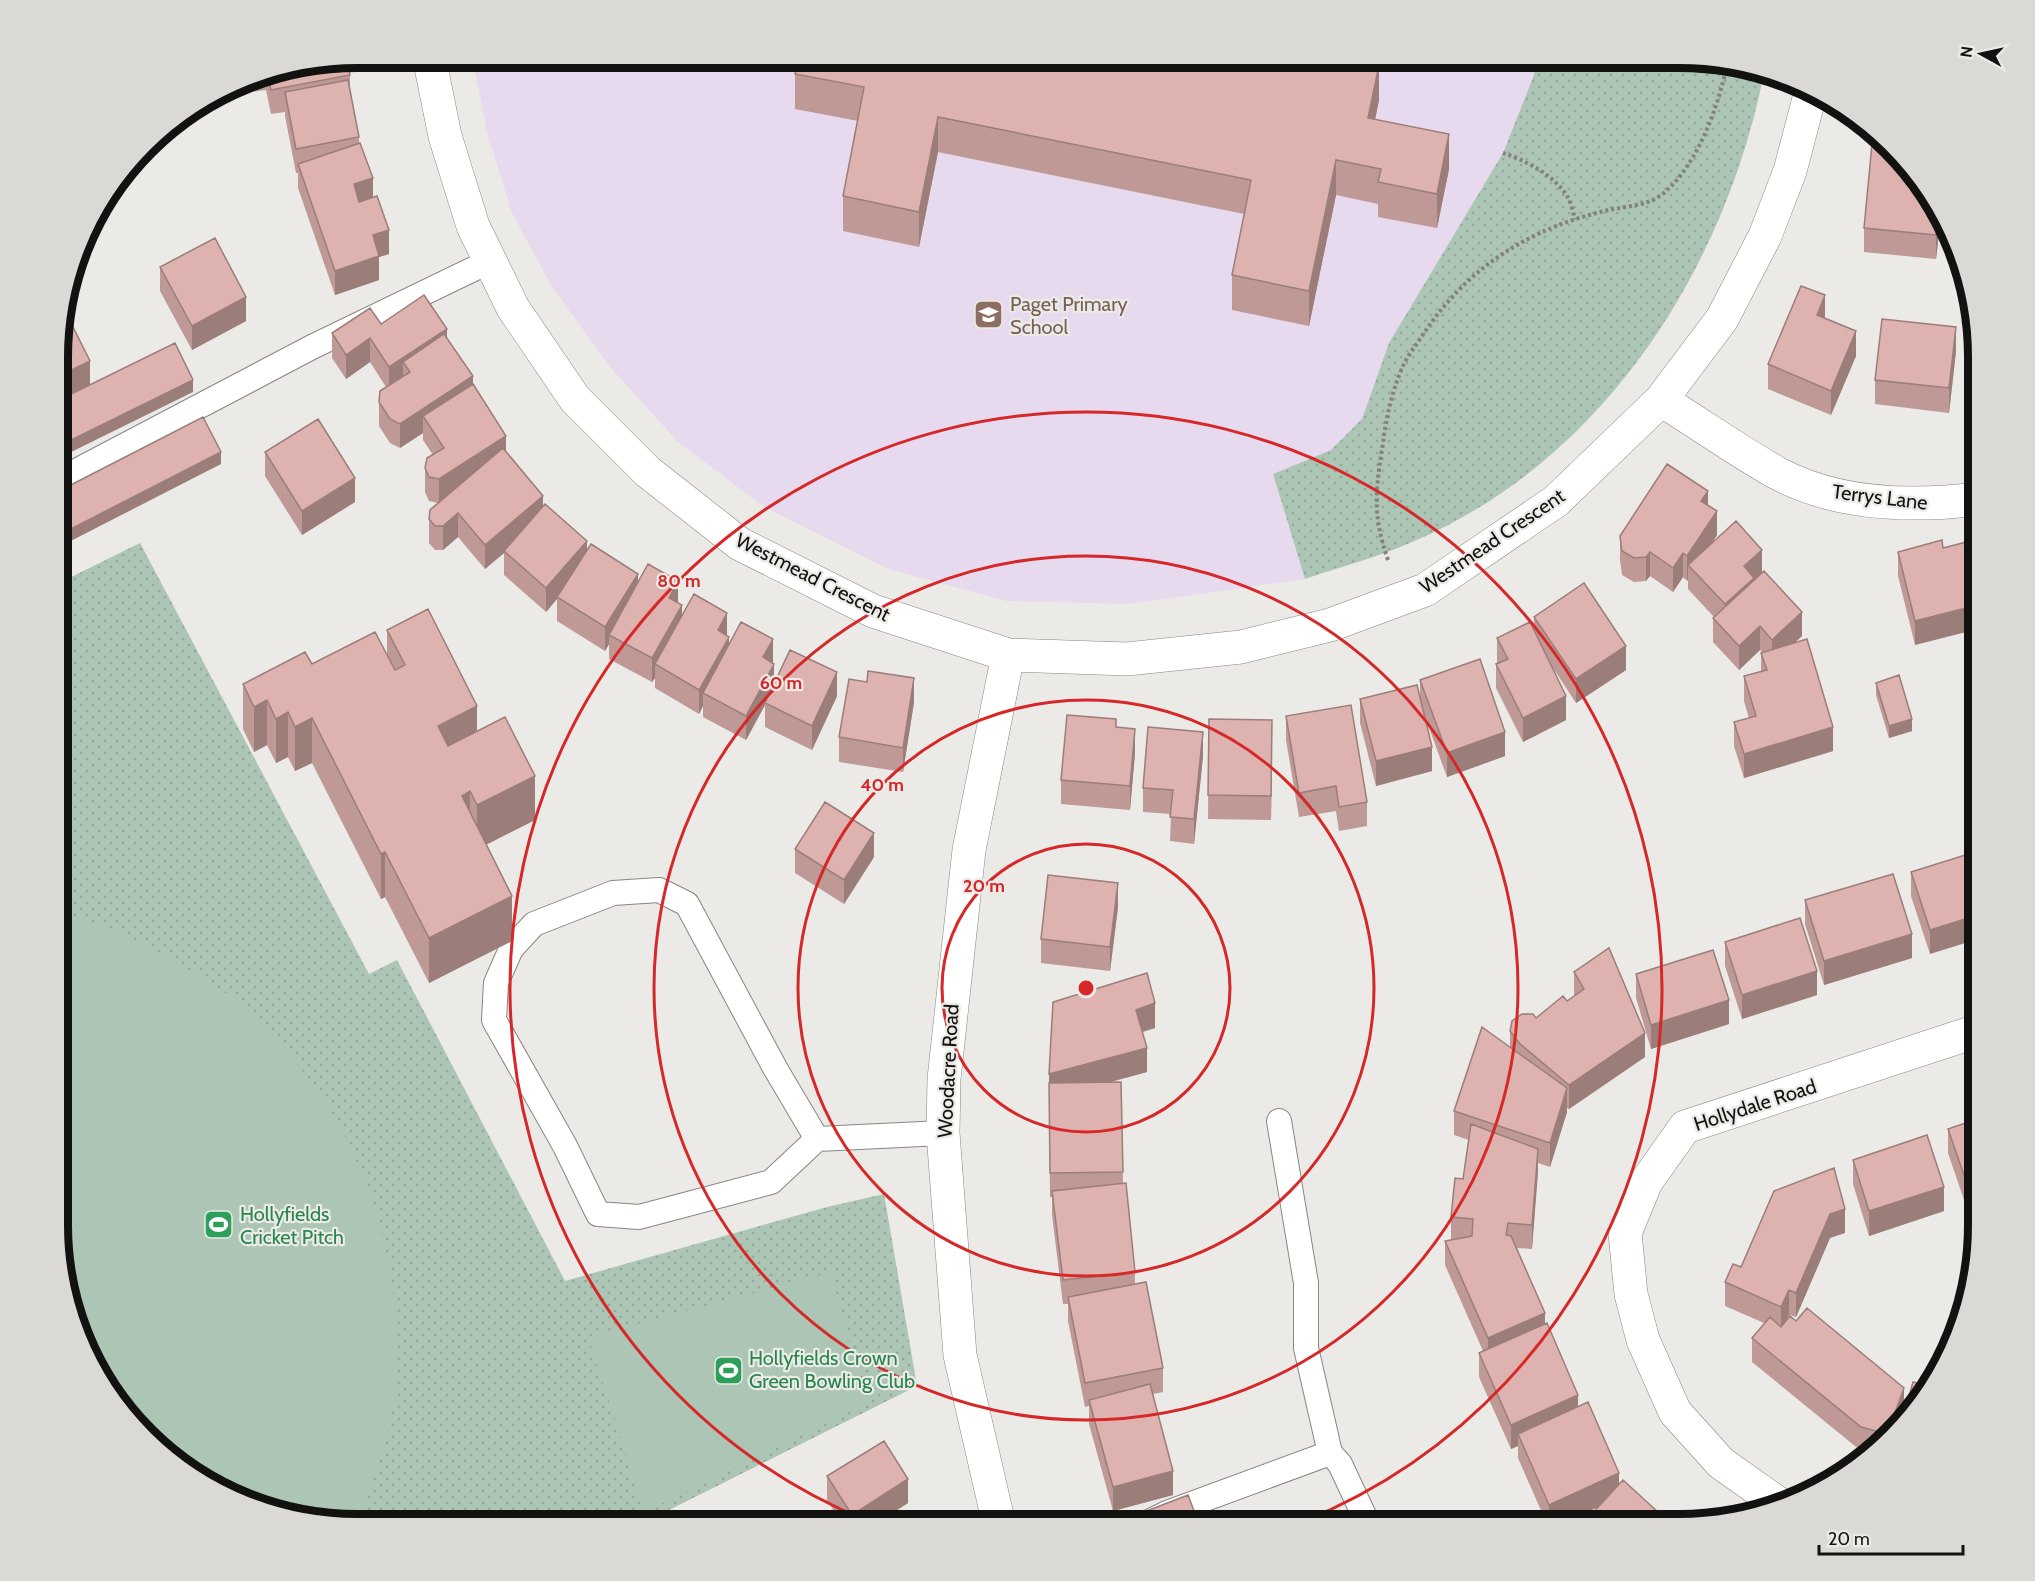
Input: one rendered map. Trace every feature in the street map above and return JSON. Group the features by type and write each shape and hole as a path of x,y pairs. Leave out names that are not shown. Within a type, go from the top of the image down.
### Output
{"street":[{"name":"Westmead Crescent","path":"431,68 445,136 473,226 513,308 575,399 648,471 740,544 873,611 1008,655 1127,659 1241,647 1330,625 1425,590 1556,501 1661,400 1722,319 1765,236 1790,171 1809,99"},
{"name":"Terrys Lane","path":"1661,400 1779,474 1836,495 1890,502 1933,504 1968,500"},
{"name":"Woodacre Road","path":"995,1514 960,1355 943,1133 944,1079 969,850 1008,655"},
{"name":"Hollydale Road","path":"1771,1498 1721,1464 1676,1412 1643,1340 1631,1294 1625,1233 1646,1182 1685,1127 1968,1034"}],"lane":[{"path":"68,475 312,347 490,261"},
{"path":"817,1140 775,1068 687,904 659,890 613,893 534,924 511,949 496,983 494,1020 565,1146 598,1214 639,1217 771,1182 817,1140 943,1133"},
{"path":"1279,1120 1306,1283 1306,1348 1330,1453 1340,1464 1363,1514"},
{"path":"1165,1514 1330,1453"}],"path":[{"path":"1388,561 1378,532 1375,500 1387,411 1403,364 1431,321 1461,285 1497,257 1536,235 1575,219 1639,206 1664,194 1685,169 1713,117 1725,71"},
{"path":"1503,153 1521,159 1544,174 1566,195 1575,219"},
{"path":"1378,565 1399,556"}],"shaded area":[{"name":"Paget Primary School","path":"474,68 1534,68 1534,75 1503,153 1389,343 1362,419 1331,450 1273,474 1305,579 1128,604 1007,601 888,569 764,507 677,441 611,368 552,287 512,213 488,136"}],"green space":[{"path":"1534,68 1697,68 1735,73 1762,80 1745,146 1719,218 1686,287 1645,351 1597,410 1542,463 1480,507 1412,542 1305,579 1273,474 1331,450 1362,419 1389,343 1503,153 1534,75"},
{"path":"140,543 369,974 397,960 565,1281 827,1207 884,1194 917,1386 661,1514 357,1514 300,1508 264,1498 212,1475 181,1454 152,1429 116,1385 97,1352 77,1299 68,1243 68,579"},
{"name":"Hollyfields Cricket Pitch","path":"68,916 94,923 146,945 179,963 236,1001 275,1038 308,1078 336,1121 359,1167 377,1215 389,1265 396,1317 397,1370 393,1409 378,1467 361,1514 300,1508 264,1498 212,1475 166,1442 139,1415 106,1369 97,1352 77,1299 68,1243"},
{"name":"Hollyfields Crown Green Bowling Club","path":"831,1272 866,1404 645,1512 588,1337"}],"building":[{"path":"349,68 350,75 271,90 269,81 282,77 319,70"},
{"path":"796,68 1378,68 1368,118 1449,134 1437,194 1378,182 1381,169 1336,160 1309,291 1232,275 1251,180 938,117 919,212 843,196 864,87 795,74"},
{"path":"348,80 359,137 296,149 285,92"},
{"path":"360,143 373,178 354,184 359,202 377,196 389,230 373,235 379,256 335,271 298,164"},
{"path":"1872,144 1875,144 1896,166 1919,196 1937,227 1936,235 1864,228"},
{"path":"215,238 246,297 192,326 160,267"},
{"path":"1801,286 1825,295 1817,315 1856,331 1831,391 1768,364"},
{"path":"424,295 447,329 389,367 370,338 346,355 332,333 370,308 381,324"},
{"path":"1882,319 1956,327 1949,388 1875,380"},
{"path":"70,321 90,361 68,372"},
{"path":"444,334 473,376 400,424 390,419 379,402 380,391 410,372 403,362"},
{"path":"175,343 193,380 68,442 68,396"},
{"path":"473,384 506,436 439,479 429,477 425,468 427,458 444,448 423,416"},
{"path":"203,417 221,452 68,530 68,486"},
{"path":"318,419 355,478 302,511 265,452"},
{"path":"503,448 543,496 485,545 458,513 443,526 435,526 429,519 430,510"},
{"path":"1667,464 1708,491 1701,501 1717,511 1687,556 1683,553 1673,568 1650,552 1646,557 1634,558 1622,551 1620,536"},
{"path":"545,504 587,541 546,588 504,551"},
{"path":"1736,521 1762,550 1744,566 1754,578 1725,604 1688,565"},
{"path":"1942,540 1943,548 1968,542 1968,608 1915,621 1898,552"},
{"path":"591,544 638,574 605,627 557,597"},
{"path":"648,564 678,581 669,598 682,605 652,658 609,635"},
{"path":"1764,571 1802,612 1772,640 1760,626 1739,646 1713,618"},
{"path":"1584,583 1626,646 1576,679 1534,617"},
{"path":"694,594 727,613 718,630 729,637 699,690 655,664"},
{"path":"428,609 477,706 438,726 448,746 505,717 535,776 477,805 470,791 462,796 512,896 429,938 385,852 381,854 312,718 295,727 288,712 276,719 267,700 254,707 243,684 305,652 312,664 375,632 395,670 405,665 387,630"},
{"path":"741,622 773,639 763,657 774,664 746,716 703,693"},
{"path":"1530,622 1566,696 1523,718 1496,664 1508,659 1497,638"},
{"path":"1807,639 1833,727 1744,754 1734,722 1756,716 1744,676 1767,670 1761,653"},
{"path":"790,650 837,672 812,726 765,703"},
{"path":"1480,659 1505,732 1447,753 1420,680"},
{"path":"868,671 914,678 903,748 839,737 849,679 867,682"},
{"path":"1899,675 1912,719 1889,726 1876,683"},
{"path":"1417,685 1432,747 1376,761 1360,699"},
{"path":"1351,705 1367,802 1339,807 1336,786 1299,793 1286,716"},
{"path":"1067,715 1116,719 1116,727 1135,729 1130,786 1061,780"},
{"path":"1209,719 1272,720 1271,796 1208,795"},
{"path":"1148,727 1203,732 1194,819 1170,817 1173,790 1143,788"},
{"path":"825,802 874,833 844,880 795,849"},
{"path":"1968,854 1968,918 1930,930 1911,872"},
{"path":"1893,874 1912,934 1824,961 1805,900"},
{"path":"1048,875 1118,883 1110,947 1041,939"},
{"path":"1800,918 1817,971 1742,995 1725,942"},
{"path":"1609,948 1645,1033 1569,1085 1520,1044 1510,1031 1512,1021 1522,1014 1533,1014 1536,1018 1563,996 1567,1001 1584,989 1574,972"},
{"path":"1713,950 1729,1000 1651,1025 1636,974"},
{"path":"1147,973 1155,1003 1136,1010 1147,1048 1049,1074 1053,1002"},
{"path":"1482,1027 1567,1088 1550,1143 1454,1111"},
{"path":"1121,1082 1123,1172 1050,1173 1049,1083"},
{"path":"1968,1122 1968,1177 1965,1178 1948,1129"},
{"path":"1471,1124 1538,1149 1532,1225 1508,1223 1506,1235 1511,1236 1545,1313 1488,1338 1445,1241 1472,1236 1473,1219 1451,1217 1455,1178 1463,1179"},
{"path":"1927,1135 1944,1187 1869,1211 1853,1160"},
{"path":"1834,1168 1845,1209 1830,1214 1796,1293 1789,1290 1781,1307 1725,1282 1733,1264 1741,1267 1774,1191"},
{"path":"1126,1183 1135,1272 1063,1280 1052,1191"},
{"path":"1146,1282 1163,1368 1085,1383 1068,1297"},
{"path":"1807,1308 1904,1388 1893,1419 1880,1432 1861,1427 1752,1338 1770,1317 1781,1327 1790,1316 1796,1321"},
{"path":"1547,1323 1578,1395 1511,1425 1479,1353"},
{"path":"1913,1382 1920,1384 1919,1385 1908,1400"},
{"path":"1150,1384 1173,1471 1113,1487 1089,1400"},
{"path":"1588,1402 1619,1473 1549,1505 1518,1434"},
{"path":"884,1441 908,1479 851,1514 827,1476"},
{"path":"1623,1480 1660,1514 1592,1514"},
{"path":"1188,1495 1195,1514 1139,1514"}],"place":[{"name":"Paget Primary School","path":"989,315"},
{"name":"Hollyfields Cricket Pitch","path":"219,1225"},
{"name":"Hollyfields Crown Green Bowling Club","path":"728,1370"}]}
